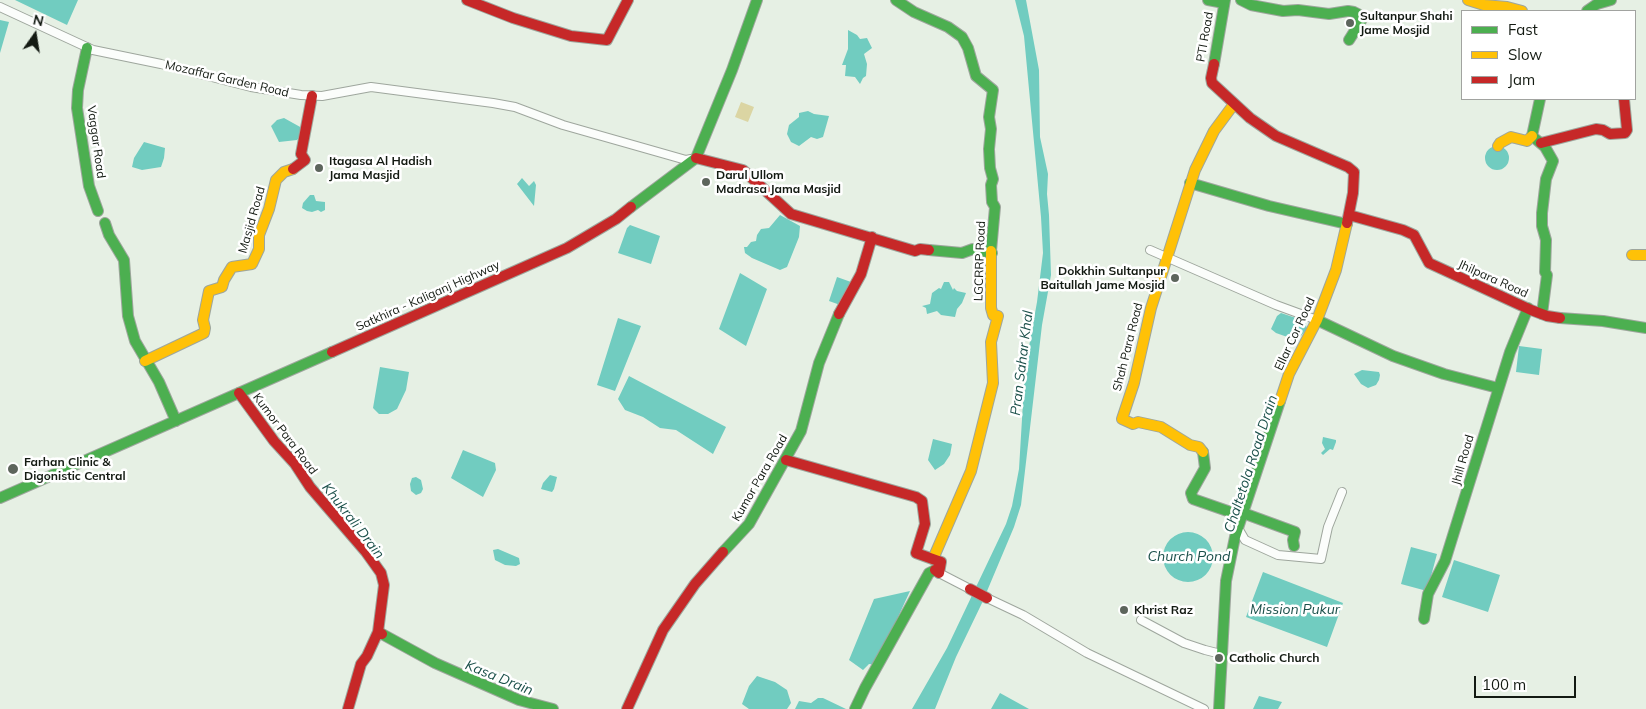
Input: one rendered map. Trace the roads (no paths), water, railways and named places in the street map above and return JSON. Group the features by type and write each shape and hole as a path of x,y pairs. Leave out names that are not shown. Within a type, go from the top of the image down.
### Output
{"main road":[{"path":"467,0 513,18 571,36 607,40 628,0"},
{"path":"757,0 732,70 696,158 743,170 791,214 915,251 920,249 962,253 973,249 992,253"},
{"name":"LGCRRP Road","path":"896,0 914,12 948,27 962,37 968,48 976,76 993,90 989,117 990,168 993,179 991,185 992,202 995,207 991,242 990,285 992,286 991,308 993,315 998,316 990,342 993,383 971,471 934,559"},
{"name":"PTI Road","path":"1208,0 1224,2 1211,78 1212,83 1250,118"},
{"path":"1241,0 1251,6 1283,11 1298,10 1329,14 1354,12 1358,14 1361,21 1349,40"},
{"path":"1468,0 1484,5 1518,10"},
{"path":"1588,10 1597,4 1611,0"},
{"name":"Vaggar Road","path":"87,48 78,90 77,108 89,186 98,211"},
{"name":"Masjid Road","path":"146,361 204,333 203,320 209,291 222,287 232,267 252,264 259,249 259,235 269,209 276,180 284,172 297,167 304,160 301,154 312,96"},
{"path":"1498,146 1511,137 1527,141 1532,136 1540,100"},
{"path":"1541,143 1596,129 1610,134 1625,133 1627,130 1624,100"},
{"name":"Shah Para Road","path":"1234,104 1214,131 1194,170 1151,308 1134,383 1122,419 1133,424 1138,422 1161,427 1190,445 1199,447 1204,454 1205,468 1191,492 1193,499 1242,515"},
{"name":"Ellar Cor Road","path":"1219,709 1226,581 1238,528 1289,374 1317,320 1336,270 1353,193 1354,172 1348,167 1276,136 1250,118"},
{"path":"1532,136 1545,147 1553,161 1546,180 1542,213 1542,226 1546,240 1545,272 1547,275 1542,314"},
{"name":"Satkhira - Kaliganj Highway","path":"0,498 567,248 616,219 696,158"},
{"path":"1545,214 1548,180 1555,161"},
{"name":"Jhilpara Road","path":"1190,184 1269,206 1403,230 1414,235 1429,263 1542,314 1646,328"},
{"name":"Vaggar Road","path":"105,223 109,235 124,260 128,316 134,341 159,382 176,421"},
{"name":"Kumor Para Road","path":"627,709 663,630 695,584 750,524 801,432 820,363 842,307 861,274 872,237"},
{"path":"1632,255 1646,255"},
{"name":"Jhill Road","path":"1424,619 1428,594 1445,561 1498,388 1528,308"},
{"path":"1317,320 1393,356 1444,374 1498,388"},
{"name":"Kumor Para Road","path":"239,393 274,441 295,464 310,487 366,552 381,573 384,585 378,632 367,656 361,664 348,709"},
{"path":"786,460 916,497 922,501 925,524 916,553 942,562 939,573 935,570 929,573 855,709"},
{"path":"1242,515 1295,532 1294,546"},
{"path":"970,589 987,598"},
{"path":"378,632 434,663 519,700 553,709"}],"street":[{"name":"Mozaffar Garden Road","path":"0,7 87,48 251,87 322,96 371,87 515,106 563,125 686,160 696,158"},
{"name":"Vaggar Road","path":"98,211 105,223"},
{"path":"1150,250 1276,305 1317,320"},
{"path":"1238,528 1246,540 1278,555 1321,559 1328,527 1342,492"},
{"path":"939,573 970,589"},
{"path":"987,598 1023,615 1087,653 1204,709"},
{"path":"1141,620 1184,643 1221,654"}],"water":[{"path":"15,0 78,0 67,25"},
{"path":"1015,0 1026,0 1039,70 1040,137 1048,174 1047,194 1051,275 1042,325 1021,505 1014,527 982,603 956,657 935,709 912,709 947,648 1006,524 1012,506 1019,469 1025,369 1037,302 1043,253 1024,36"},
{"path":"0,20 9,22 0,53"},
{"path":"848,30 860,39 867,38 872,48 864,54 867,64 866,76 860,84 855,77 845,76 846,65 842,65 848,49"},
{"path":"808,111 814,114 829,116 823,137 817,139 811,137 799,146 791,142 787,134 789,125 799,117 799,113"},
{"path":"284,118 302,128 302,134 297,140 279,142 271,126 277,120"},
{"path":"144,142 165,148 161,167 142,170 132,167 134,158"},
{"path":"1497,146 1506,149 1509,158 1506,167 1497,170 1488,167 1485,158 1488,149"},
{"path":"522,178 529,186 534,181 536,185 534,206 517,184"},
{"path":"310,195 314,195 316,201 325,202 325,210 312,212 302,208 303,203"},
{"path":"780,215 800,226 799,237 787,267 780,270 752,258 745,253 744,247 756,241 761,229 769,228"},
{"path":"630,225 660,236 651,264 618,253 627,228"},
{"path":"740,273 767,289 746,346 719,329"},
{"path":"837,277 851,282 843,306 829,301"},
{"path":"944,282 949,282 953,290 954,288 957,291 966,293 957,309 955,317 941,315 937,311 927,314 926,308 922,306 930,304 932,293 939,288 941,289"},
{"path":"1281,313 1305,321 1307,329 1300,337 1293,339 1276,333 1271,329 1277,316"},
{"path":"618,318 641,326 615,391 597,385"},
{"path":"1519,346 1542,349 1539,375 1516,372"},
{"path":"380,367 409,372 406,390 397,409 388,414 379,414 373,408"},
{"path":"1362,370 1379,372 1379,380 1376,385 1368,388 1361,384 1354,374"},
{"path":"629,376 726,427 713,454 676,430 660,428 643,417 625,410 618,399"},
{"path":"1323,437 1336,440 1336,442 1333,450 1330,449 1323,455 1321,453 1325,449 1322,443"},
{"path":"933,439 952,444 950,455 944,464 935,470 928,460"},
{"path":"463,450 495,463 496,470 483,497 451,478"},
{"path":"550,475 557,477 552,492 541,489 543,483"},
{"path":"416,477 421,480 423,489 421,493 416,495 411,491 410,484 412,478"},
{"name":"Church Pond","path":"1183,532 1193,532 1206,539 1213,552 1213,562 1206,575 1193,582 1183,582 1174,578 1167,571 1163,562 1163,552 1167,543 1174,536"},
{"path":"1411,547 1437,554 1427,591 1401,584"},
{"path":"498,549 519,558 520,564 516,566 505,565 495,560 493,550"},
{"path":"1454,560 1500,575 1488,612 1442,597"},
{"name":"Mission Pukur","path":"1263,572 1343,603 1327,647 1246,617"},
{"path":"910,591 876,665 869,664 863,670 849,660 874,599"},
{"path":"757,676 775,682 787,690 791,703 787,709 749,709 742,704 749,686"},
{"path":"1000,693 1029,709 991,709"},
{"path":"1259,696 1282,702 1278,709 1253,709"},
{"path":"818,698 823,698 846,709 795,709 799,701 811,703"}],"place":[{"name":"Sultanpur Shahi Jame Mosjid","path":"1350,23"},
{"name":"Itagasa Al Hadish Jama Masjid","path":"319,168"},
{"name":"Darul Ullom Madrasa Jama Masjid","path":"706,182"},
{"name":"Dokkhin Sultanpur Baitullah Jame Mosjid","path":"1175,278"},
{"name":"Farhan Clinic & Digonistic Central","path":"13,469"},
{"name":"Khrist Raz","path":"1124,610"},
{"name":"Catholic Church","path":"1219,658"}],"water label":[{"name":"Pran Sahar Khal","path":"1022,363"},
{"name":"Chaltetola Road Drain","path":"1251,464"},
{"name":"Khukrali Drain","path":"353,521"},
{"name":"Kasa Drain","path":"499,678"}]}
